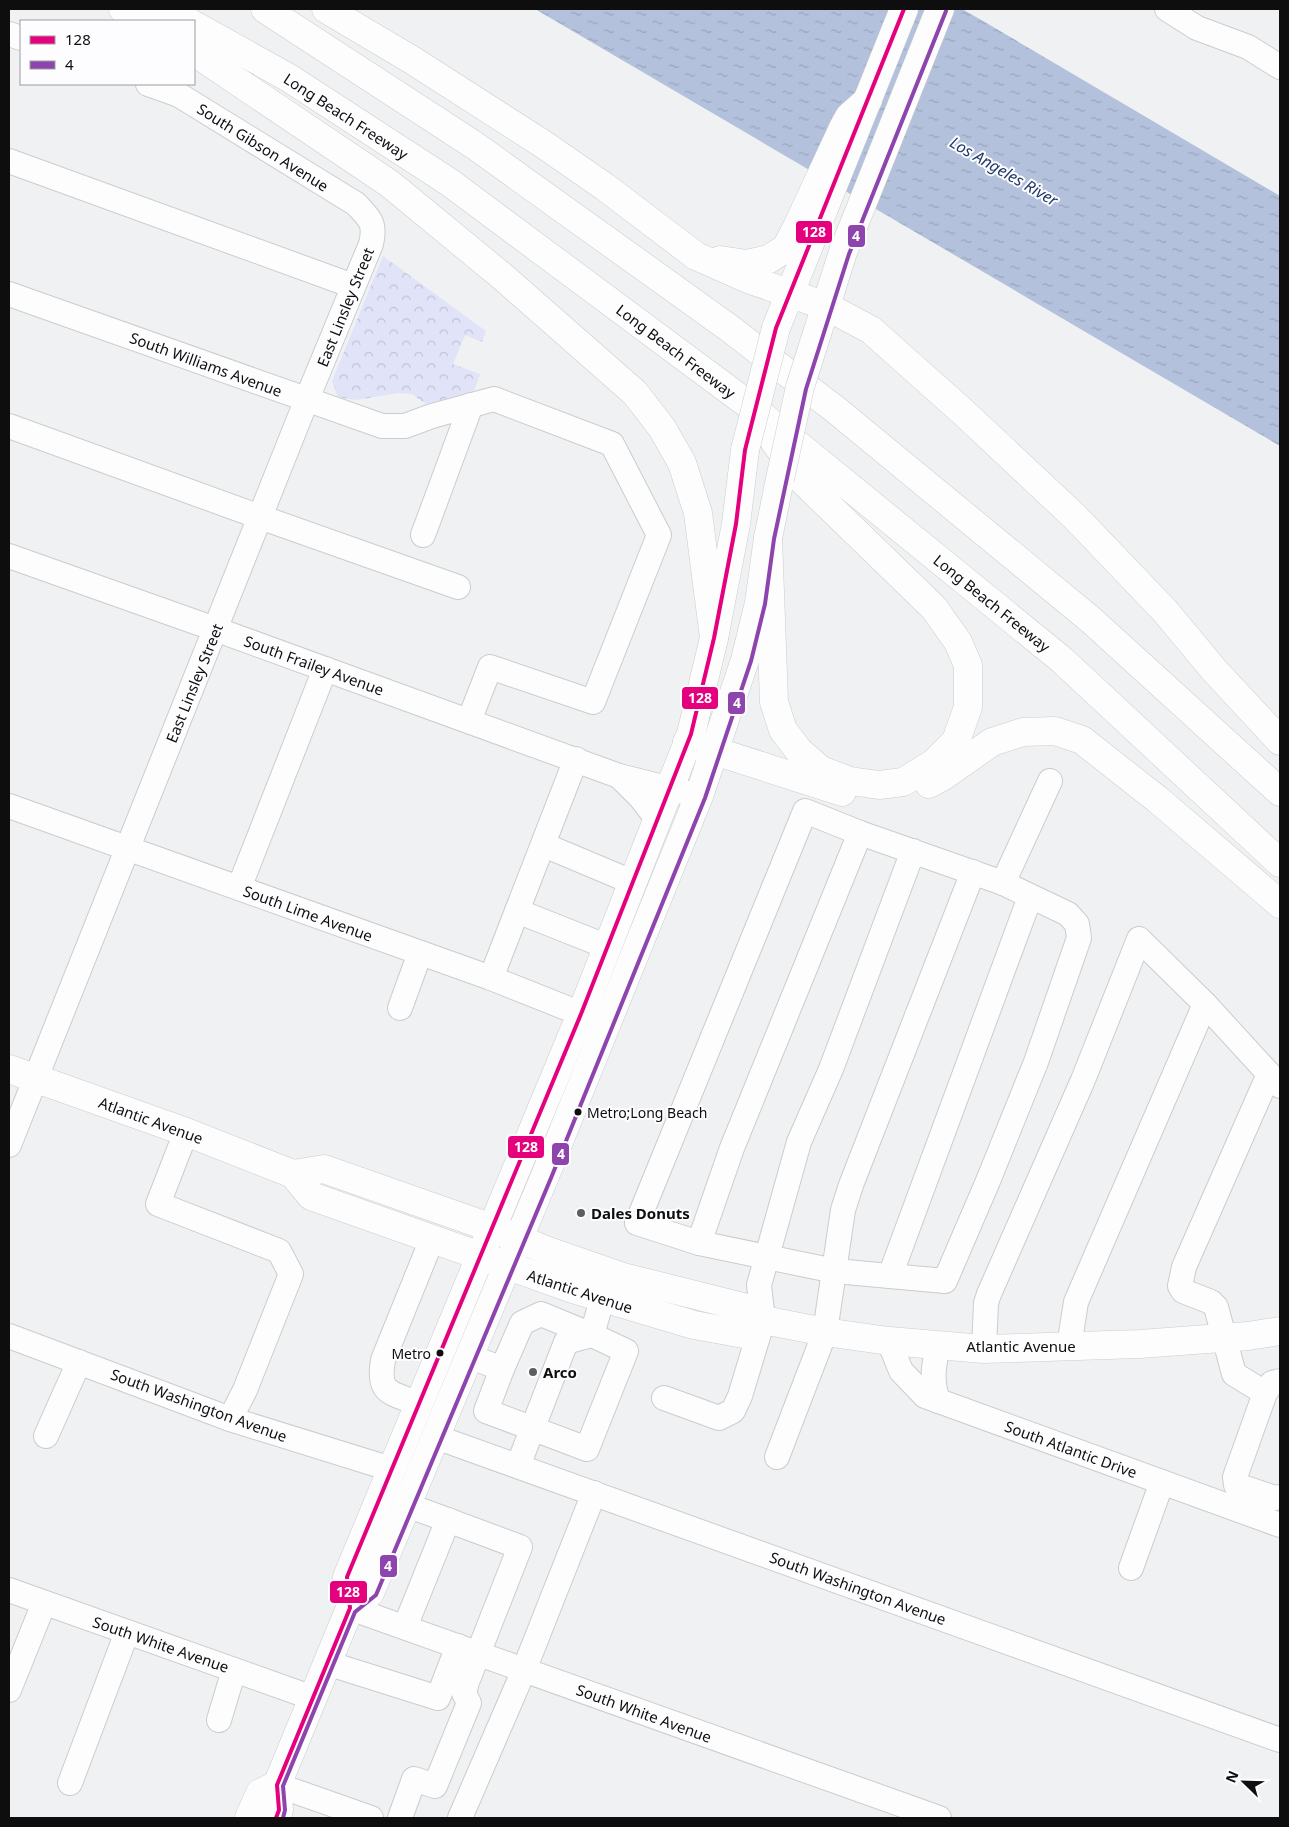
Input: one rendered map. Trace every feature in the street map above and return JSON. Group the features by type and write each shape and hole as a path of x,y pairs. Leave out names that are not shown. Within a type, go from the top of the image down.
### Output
{"main road":[{"path":"123,9 143,20"},
{"path":"166,9 186,20"},
{"path":"265,9 474,145 729,328 836,410 1091,620 1280,792"},
{"path":"326,9 412,60 543,144 606,187 696,256 748,279 826,306 871,330 964,412 1075,516 1165,611 1214,670 1280,741"},
{"path":"276,1818 279,1810 277,1785 350,1608 347,1577 581,1014 687,742 705,679 714,638 736,524 745,450 776,328 790,294 806,230 844,126 849,117 868,100 904,9"},
{"path":"350,1608 370,1593 519,1238 699,796 745,660 759,603 768,538 800,387 843,252 940,9"},
{"name":"Long Beach Freeway","path":"195,26 289,78 449,182 749,405 1062,660 1280,863"},
{"path":"195,53 390,184 503,277 635,393 662,428 682,463 698,513 714,638"},
{"path":"696,256 748,264 770,259 806,230"},
{"path":"749,405 801,479 934,608 958,642 968,665 968,707 956,741 934,764 903,782 879,785 850,781 821,770 800,751 784,730 774,702 768,538"},
{"path":"687,742 829,789 864,797 885,799 911,793 942,777 992,742 1023,732 1055,731 1082,740 1106,758 1280,904"},
{"name":"Atlantic Avenue","path":"9,1069 186,1132 293,1174 311,1196 602,1299 694,1325 744,1334 754,1330 763,1320"},
{"name":"Atlantic Avenue","path":"293,1174 324,1169 492,1228 623,1278 747,1308 763,1320 825,1332 889,1341 984,1349 1140,1344 1225,1338 1280,1331"},
{"path":"250,1818 260,1793 277,1785"}],"street":[{"path":"1167,9 1197,28 1248,47 1280,67"},
{"name":"South Gibson Avenue","path":"151,85 179,95 356,204 371,220"},
{"path":"9,162 353,286"},
{"name":"East Linsley Street","path":"9,1144 307,399 371,244 374,232 371,220"},
{"name":"South Williams Avenue","path":"9,294 382,426 405,426 494,399 612,444 659,535 593,702 490,667 469,721"},
{"path":"423,535 471,405"},
{"path":"9,426 458,587"},
{"name":"South Frailey Avenue","path":"9,556 619,776 699,796"},
{"path":"239,888 325,669"},
{"path":"490,978 576,760"},
{"name":"South Frailey Avenue","path":"619,776 642,798 657,819"},
{"path":"1003,883 1050,781"},
{"name":"South Lime Avenue","path":"9,806 490,978 606,1024"},
{"path":"805,811 860,833 974,872 1003,883 1068,914 1076,924 1079,938 1036,1062 945,1281 835,1272 699,1244 637,1223 805,811"},
{"path":"699,1244 732,1148 860,833"},
{"path":"544,845 632,882"},
{"path":"664,1398 718,1418 733,1411 740,1396 763,1320 759,1285 799,1142 831,1069 913,851"},
{"path":"777,1457 825,1332 843,1210 851,1185 974,872"},
{"path":"890,1276 1030,897"},
{"path":"517,910 608,947"},
{"path":"984,1349 986,1303 989,1294 1083,1080 1139,939 1204,1004 1274,1080 1184,1267 1180,1286 1182,1291 1211,1302 1216,1307 1234,1374 1272,1387 1235,1478 1236,1485 1275,1498 1280,1497"},
{"path":"400,1008 420,953"},
{"path":"1069,1346 1076,1302 1204,1004"},
{"path":"186,1132 158,1204 279,1251 292,1274 245,1388 230,1419"},
{"path":"419,1404 389,1391 382,1385 380,1374 383,1360 432,1239"},
{"path":"592,1335 602,1299"},
{"path":"541,1314 592,1335 626,1351 586,1449 486,1411 522,1323 541,1314"},
{"path":"518,1466 566,1342 592,1335"},
{"name":"South Washington Avenue","path":"9,1336 230,1419 391,1469"},
{"name":"South Atlantic Drive","path":"889,1341 901,1371 925,1396 1280,1525"},
{"path":"938,1401 933,1387 933,1362 939,1345"},
{"path":"469,1356 502,1369"},
{"path":"46,1436 79,1362"},
{"name":"South Washington Avenue","path":"436,1437 1280,1740"},
{"path":"1132,1568 1162,1482"},
{"path":"460,1818 524,1670 594,1493"},
{"path":"327,1663 438,1698 468,1650 520,1547 407,1505"},
{"path":"405,1627 448,1520"},
{"name":"South White Avenue","path":"9,1590 313,1698"},
{"path":"9,1690 44,1603"},
{"name":"South White Avenue","path":"350,1608 939,1818"},
{"path":"70,1783 127,1632"},
{"path":"400,1818 414,1779 435,1786 469,1703 464,1694 468,1650"},
{"path":"219,1720 234,1670"},
{"path":"277,1785 371,1818"}],"green space":[{"path":"383,256 486,331 482,342 465,335 453,364 480,374 474,391 426,404 412,394 399,393 356,400 338,397 332,381"}],"water":[{"name":"Los Angeles River","path":"535,9 962,9 983,21 1280,196 1280,446"}],"transit line":[{"name":"128","path":"276,1818 279,1810 277,1785 350,1608 347,1577 581,1014 691,734 714,638 736,524 745,450 776,328 904,9"},
{"name":"4","path":"283,1818 285,1810 283,1786 355,1612 376,1595 551,1178 705,798 751,661 765,604 774,539 806,389 849,254 946,11"}],"place":[{"name":"Metro;Long Beach","path":"578,1112"},
{"name":"Dales Donuts","path":"581,1213"},
{"name":"Metro","path":"440,1353"},
{"name":"Arco","path":"533,1372"}]}
